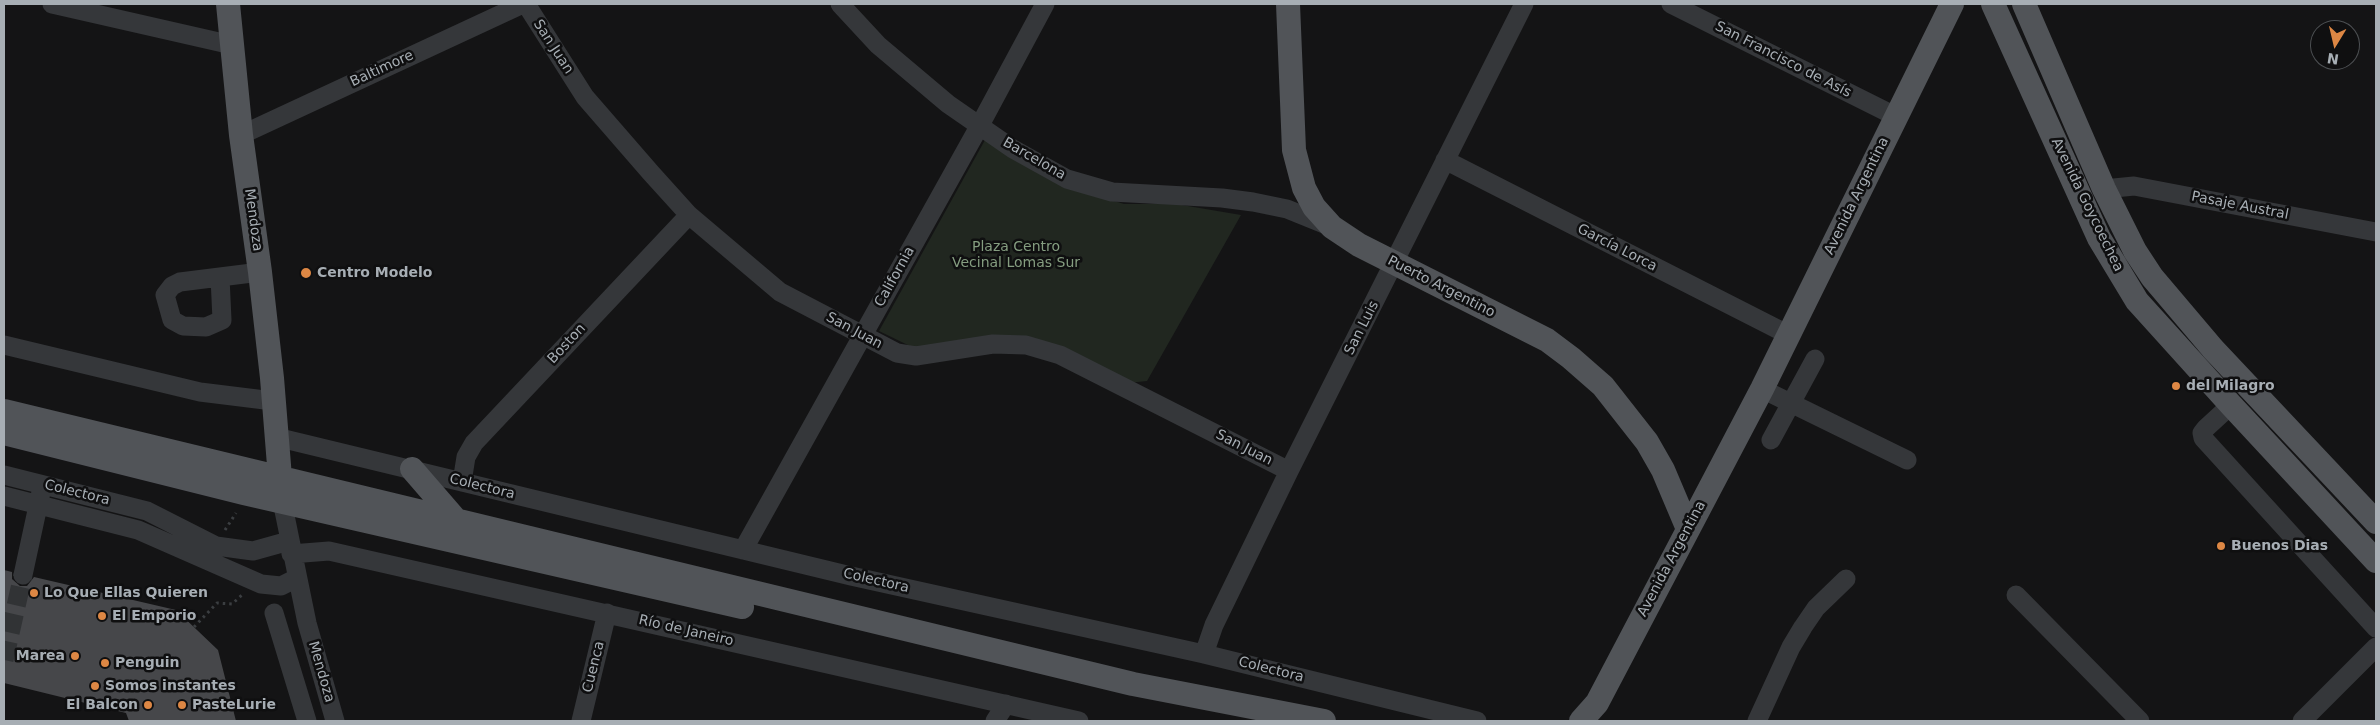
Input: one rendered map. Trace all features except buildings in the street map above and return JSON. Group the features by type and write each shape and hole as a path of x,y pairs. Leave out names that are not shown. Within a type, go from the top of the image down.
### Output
{"main road":[{"name":"Mendoza","path":"228,4 241,135 260,272 282,501"},
{"name":"Puerto Argentino","path":"1288,4 1294,150 1304,188 1314,207 1332,227 1394,263 1547,340 1603,386 1647,442 1663,470 1688,529"},
{"name":"Avenida Argentina","path":"1580,721 1596,712 1688,529 1762,389 1895,116 1952,4"},
{"name":"Avenida Goycoechea","path":"1994,4 2088,215 2116,269 2137,300 2231,406 2376,561"},
{"name":"Avenida Goycoechea","path":"2024,4 2104,189 2135,252 2177,309 2376,522"},
{"path":"4,411 1133,684 1324,721"},
{"path":"4,433 282,501 1241,721"},
{"path":"412,469 457,521"}],"street":[{"path":"52,4 232,45"},
{"name":"Baltimore","path":"241,135 524,4"},
{"name":"San Juan","path":"524,4 585,97 689,215 780,292 897,353 916,356 994,344 1026,345 1060,355 1289,471"},
{"name":"Barcelona","path":"840,4 878,45 948,104 1013,149 1066,179 1112,192 1222,198 1287,208 1332,227"},
{"name":"California","path":"743,550 980,125 1045,4"},
{"name":"San Luis","path":"1204,654 1214,625 1289,471 1524,4"},
{"name":"San Francisco de Asís","path":"1671,4 1895,116"},
{"name":"García Lorca","path":"1445,160 1789,335"},
{"name":"Pasaje Austral","path":"2104,189 2134,186 2376,232"},
{"name":"Boston","path":"462,482 466,457 474,443 689,215"},
{"path":"220,277 260,272"},
{"path":"4,345 200,392 273,401"},
{"path":"1771,440 1815,359"},
{"path":"1762,389 1907,460"},
{"path":"2231,406 2206,428 2202,433 2203,438 2376,628"},
{"name":"Colectora","path":"276,437 743,550 1204,654 1477,721"},
{"name":"Colectora","path":"4,475 147,510 216,546 253,551 290,547"},
{"path":"23,574 42,484"},
{"name":"Colectora","path":"4,496 138,530 261,584"},
{"name":"Mendoza","path":"282,501 307,623 335,721"},
{"name":"Río de Janeiro","path":"290,547 329,551 1079,721"},
{"path":"297,578 281,586 261,584 274,613 306,721"},
{"path":"1756,721 1791,647 1803,627 1816,608 1846,579"},
{"path":"2016,595 2140,721"},
{"name":"Mendoza","path":"274,613 307,623"},
{"name":"Cuenca","path":"581,721 607,613"},
{"path":"2302,721 2376,647"},
{"path":"995,721 1006,704"}],"path":[{"path":"194,627 218,603 232,604 243,594"}],"green space":[{"name":"Plaza Centro Vecinal Lomas Sur","path":"985,140 1059,184 1124,204 1176,204 1241,215 1147,381 1128,383 1026,338 914,348 879,331"}],"tunnel":[{"path":"4,660 23,575"}],"place":[{"name":"Centro Modelo","path":"306,273"},
{"name":"del Milagro","path":"2176,386"},
{"name":"Buenos Dias","path":"2221,546"},
{"name":"Lo Que Ellas Quieren","path":"34,593"},
{"name":"El Emporio","path":"102,616"},
{"name":"Marea","path":"75,656"},
{"name":"Penguin","path":"105,663"},
{"name":"Somos instantes","path":"95,686"},
{"name":"El Balcon","path":"148,705"},
{"name":"PasteLurie","path":"182,705"}]}
